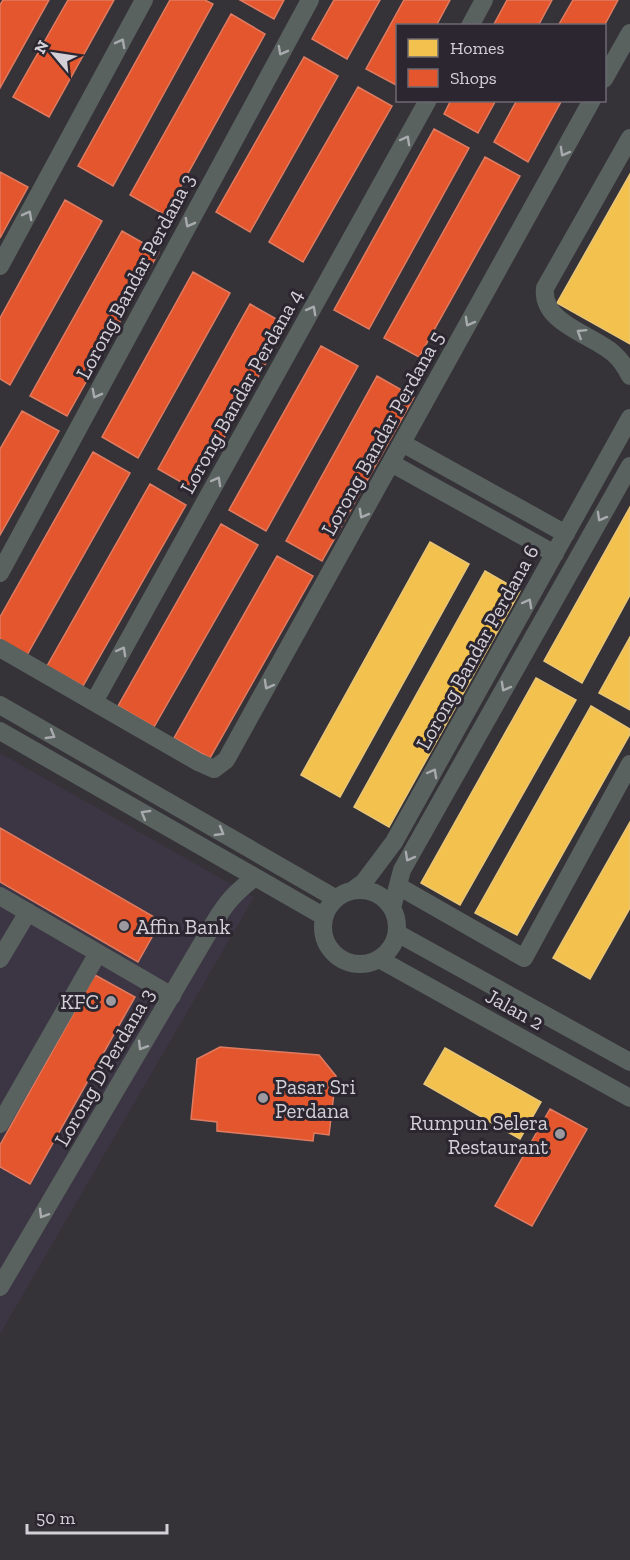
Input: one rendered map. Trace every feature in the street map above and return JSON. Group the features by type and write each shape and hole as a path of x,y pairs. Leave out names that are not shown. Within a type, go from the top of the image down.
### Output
{"street":[{"path":"0,266 144,0"},
{"name":"Lorong Bandar Perdana 3","path":"0,573 310,0"},
{"path":"471,24 484,0"},
{"path":"606,75 630,33"},
{"name":"Lorong Bandar Perdana 4","path":"94,702 427,102"},
{"name":"Lorong Bandar Perdana 5","path":"94,702 198,762 214,769 226,760 591,102"},
{"path":"630,138 545,288 544,297 548,307 558,318 613,353 630,376"},
{"name":"Lorong Bandar Perdana 6","path":"353,890 364,882 394,842 630,418"},
{"path":"402,443 566,534"},
{"path":"391,463 555,554"},
{"path":"392,908 402,870 630,466"},
{"path":"0,648 94,702"},
{"path":"0,705 335,898"},
{"path":"0,731 323,916"},
{"path":"398,886 524,958 630,764"},
{"name":"Lorong D'Perdana 3","path":"0,1287 226,903 255,878"},
{"path":"365,889 385,899 392,908 397,924 397,933 388,952 368,964 344,961 333,954 326,945 322,933 323,916 335,898 353,890 365,889"},
{"path":"0,896 172,996"},
{"path":"0,959 28,912"},
{"name":"Jalan 2","path":"397,933 630,1062"},
{"path":"0,1124 98,953"},
{"name":"Jalan 2","path":"379,959 630,1098"}],"shaded area":[{"path":"0,753 254,897 0,1334"}],"building: Homes":[{"path":"630,174 630,344 557,303"},
{"path":"630,507 630,595 582,683 544,661"},
{"path":"430,542 469,564 340,797 301,775"},
{"path":"485,571 520,591 389,827 354,807"},
{"path":"630,637 630,710 599,693"},
{"path":"536,678 576,700 460,905 421,883"},
{"path":"591,706 630,729 630,734 517,935 475,913"},
{"path":"630,822 630,908 590,979 553,958"},
{"path":"445,1048 541,1102 520,1139 424,1084"}],"building: Shops":[{"path":"3,0 49,0 0,88 0,5"},
{"path":"68,0 114,0 49,117 13,97"},
{"path":"170,0 205,0 213,4 113,186 78,166"},
{"path":"240,0 284,0 274,19"},
{"path":"334,0 380,0 347,59 312,39"},
{"path":"404,0 450,0 437,24 396,24 396,85 366,69"},
{"path":"507,0 552,0 539,24 494,24"},
{"path":"573,0 618,0 605,24 559,24"},
{"path":"231,14 265,34 165,215 130,195"},
{"path":"304,57 338,76 250,232 216,212"},
{"path":"358,87 392,106 303,262 269,242"},
{"path":"450,102 495,102 478,133 444,114"},
{"path":"516,102 561,102 528,162 494,142"},
{"path":"434,129 469,148 369,329 334,310"},
{"path":"485,157 520,176 419,357 384,338"},
{"path":"0,172 28,187 0,238"},
{"path":"65,200 102,221 10,385 0,379 0,318"},
{"path":"122,231 159,252 67,416 30,396"},
{"path":"193,272 230,293 138,458 102,437"},
{"path":"250,304 287,325 195,490 158,469"},
{"path":"321,346 358,366 266,531 229,510"},
{"path":"377,376 414,397 322,561 286,541"},
{"path":"22,411 59,431 0,535 0,449"},
{"path":"93,452 130,473 27,655 0,639 0,617"},
{"path":"150,484 186,505 83,686 47,666"},
{"path":"221,524 258,545 154,727 118,706"},
{"path":"277,556 313,576 210,758 174,738"},
{"path":"0,828 161,921 138,962 0,882"},
{"path":"95,975 135,997 30,1184 0,1167 0,1145"},
{"name":"Pasar Sri Perdana","path":"220,1047 319,1055 336,1076 329,1135 314,1133 313,1141 217,1131 217,1122 191,1119 197,1059"},
{"path":"550,1109 587,1129 532,1226 495,1206"}],"place":[{"name":"Affin Bank","path":"124,926"},
{"name":"KFC","path":"111,1001"},
{"name":"Pasar Sri Perdana","path":"263,1098"},
{"name":"Rumpun Selera Restaurant","path":"560,1134"}]}
